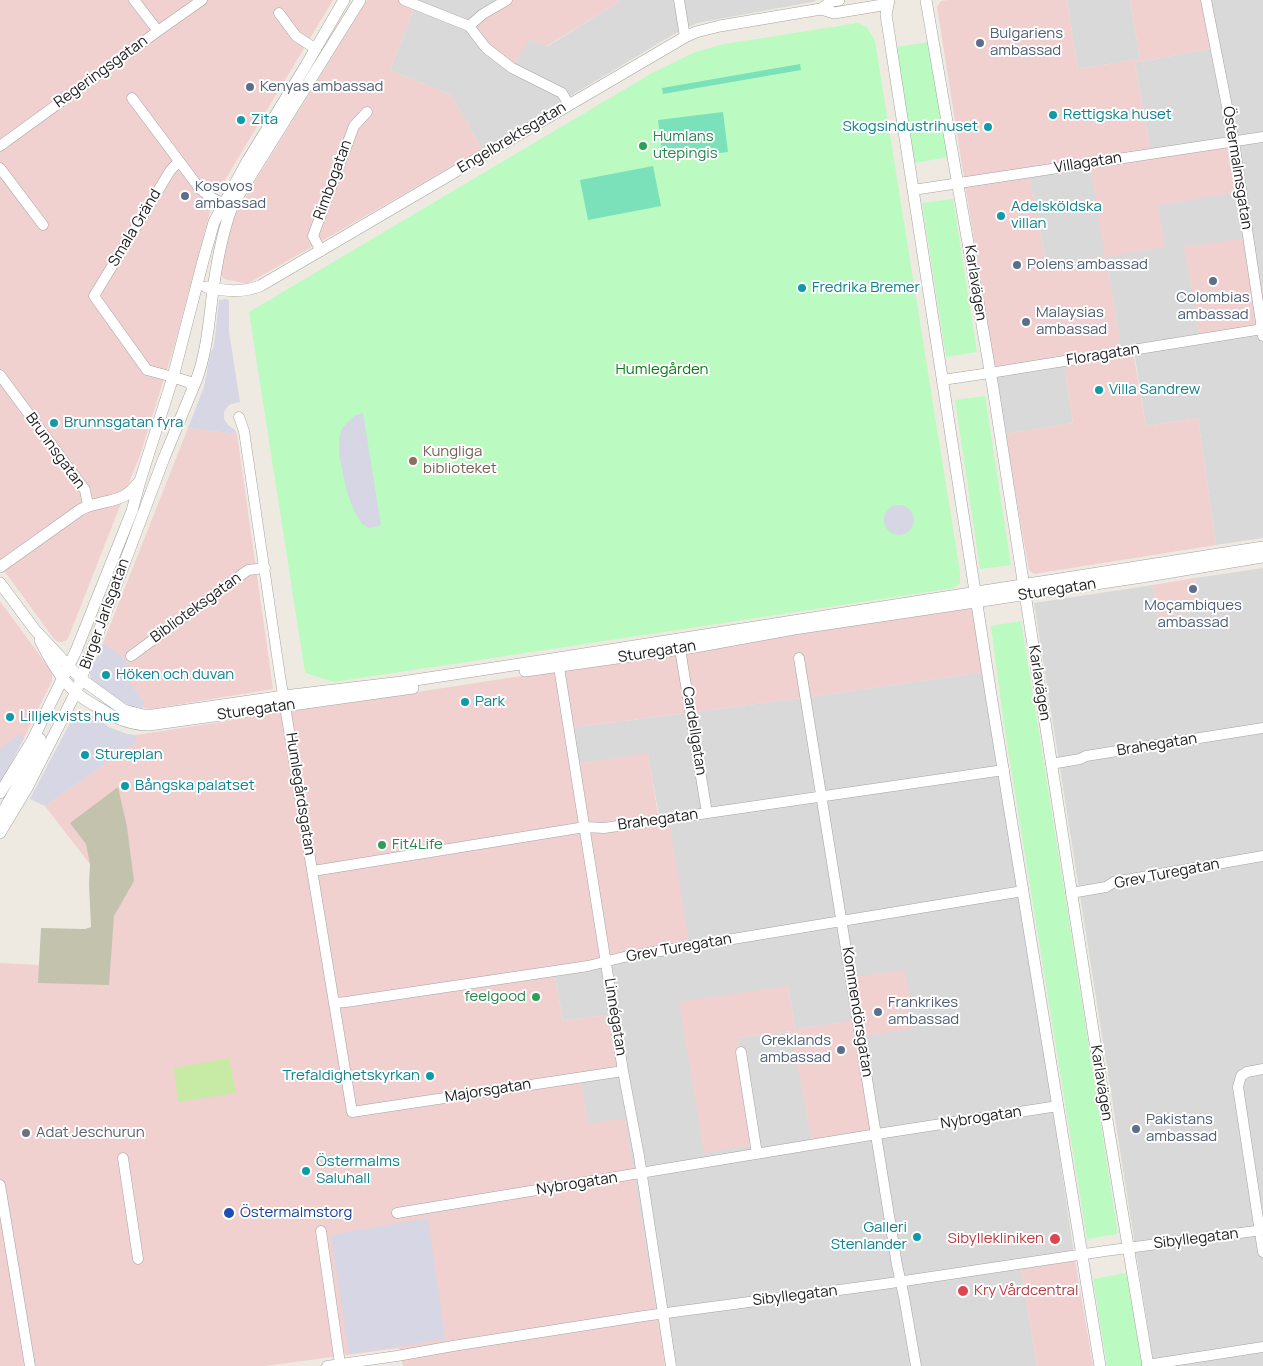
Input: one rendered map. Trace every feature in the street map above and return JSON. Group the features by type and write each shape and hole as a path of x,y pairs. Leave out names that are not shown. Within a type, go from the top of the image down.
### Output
{"street":[{"path":"134,0 158,30"},
{"name":"Regeringsgatan","path":"0,146 202,0"},
{"name":"Birger Jarlsgatan","path":"0,817 23,776 65,680 132,511 174,377 214,222 344,0"},
{"name":"Birger Jarlsgatan","path":"0,833 27,788 76,692 164,458 200,369 208,331 222,235 233,204 360,0"},
{"path":"404,0 469,26 486,48 512,68 562,93 569,105"},
{"path":"469,26 507,0"},
{"path":"679,0 685,37"},
{"name":"Engelbrektsgatan","path":"197,285 232,291 252,289 260,286 696,32 839,0"},
{"name":"Karlavägen","path":"926,0 990,373 1147,1365"},
{"name":"Östermalmsgatan","path":"1206,0 1234,142 1263,331"},
{"path":"888,2 887,21 942,380 1100,1366"},
{"name":"Engelbrektsgatan","path":"820,4 834,13 888,2"},
{"path":"279,13 296,36 316,49"},
{"path":"132,98 200,189 223,204"},
{"name":"Rimbogatan","path":"320,251 313,236 354,126 367,112"},
{"name":"Villagatan","path":"914,190 1263,137"},
{"name":"Smala Gränd","path":"174,377 147,370 94,296 170,171 179,161"},
{"path":"0,168 43,225"},
{"name":"Floragatan","path":"942,380 1263,331"},
{"name":"Brunnsgatan","path":"0,375 85,490 88,506"},
{"path":"174,377 189,382 193,387"},
{"name":"Humlegårdsgatan","path":"239,417 244,431 264,568 352,1112"},
{"path":"0,567 76,513 88,506 125,496 140,481"},
{"name":"Sturegatan","path":"1025,590 1263,547"},
{"name":"Sturegatan","path":"34,630 65,680 76,692 112,716 133,724 149,725 285,700 402,682 976,597 1263,557"},
{"name":"Biblioteksgatan","path":"131,656 248,570 264,568"},
{"path":"0,583 34,630"},
{"name":"Sturegatan","path":"34,630 81,679 117,705 132,712 153,715 559,667 680,649 976,597"},
{"name":"Cardellgatan","path":"680,649 707,813"},
{"name":"Kommendörsgatan","path":"799,658 916,1366"},
{"name":"Linnégatan","path":"559,667 671,1366"},
{"name":"Birger Jarlsgatan","path":"0,792 32,741 65,680"},
{"name":"Brahegatan","path":"1051,764 1080,759 1086,756 1263,728"},
{"name":"Brahegatan","path":"313,870 585,827 604,828 1004,770"},
{"name":"Grev Turegatan","path":"1071,893 1106,886 1114,882 1263,856"},
{"name":"Grev Turegatan","path":"335,1003 573,969 624,957 1023,891"},
{"path":"741,1052 757,1154"},
{"path":"1263,1069 1247,1072 1240,1076 1238,1087 1263,1252"},
{"name":"Majorsgatan","path":"352,1112 623,1071"},
{"name":"Nybrogatan","path":"397,1212 1058,1106"},
{"path":"123,1158 138,1259"},
{"path":"0,1186 30,1366"},
{"name":"Sibyllegatan","path":"327,1366 663,1314 1261,1230"},
{"path":"321,1231 340,1364"},
{"path":"1147,1365 1263,1347"}],"shaded area":[{"path":"0,0 333,0 213,200 174,347 140,455 69,636 67,640 62,642 54,639 0,565"},
{"path":"367,0 400,0 415,6 390,70 451,95 482,149 247,284 224,279 220,273 226,237 238,209"},
{"path":"400,0 509,0 529,39 548,46 619,2 618,0 817,0 697,23 674,34 482,149 451,95 390,70 415,6"},
{"path":"509,0 618,0 619,2 547,46 529,39 512,69 468,28"},
{"path":"1067,0 1130,0 1140,59 1078,69"},
{"path":"1067,0 1078,69 1140,59 1130,0 1204,0 1213,48 1135,63 1151,155 1232,143 1236,192 1158,206 1165,247 1106,257 1122,353 1133,352 1146,426 1198,418 1216,545 1034,574 1029,570 1005,434 1073,423 1064,363 995,373 937,7 941,1","holes":["1090,165 1105,257 1047,267 1029,174"]},
{"path":"1204,0 1263,0 1263,538 1216,545 1198,418 1146,426 1134,352 1122,354 1106,257 1047,267 1029,174 1090,164 1158,206 1135,63 1213,48"},
{"path":"1245,238 1261,329 1200,339 1184,247"},
{"path":"227,299 229,301 229,332 240,402 227,407 224,412 224,419 237,434 188,428 204,387 210,355 214,346 219,300"},
{"path":"1064,363 1073,423 1005,434 995,373"},
{"path":"363,413 381,525 369,528 362,524 354,511 347,492 339,455 339,439 342,428 354,416"},
{"path":"188,428 237,434 273,689 151,709 142,708 145,703 122,672 129,667 121,655 103,643"},
{"path":"899,505 905,506 913,514 913,526 905,534 899,535 893,534 885,526 884,520 885,514 893,506"},
{"path":"1263,568 1263,1366 1154,1366 1034,603 1153,585 1158,617 1200,611 1195,578"},
{"path":"1195,578 1200,611 1158,617 1153,585"},
{"path":"0,601 52,672 52,681 0,784"},
{"path":"972,607 984,672 570,728 576,764 648,753 659,821 669,820 690,948 554,971 563,1021 613,1014 623,1072 581,1079 588,1124 625,1118 665,1366 403,1366 399,1348 265,1366 0,1366 0,963 95,968 103,881 45,806 135,743 136,735"},
{"name":"Stureplan","path":"103,643 121,655 129,667 123,673 145,703 142,708 131,706 122,701 91,679 90,673"},
{"path":"984,672 1074,1254 1020,1262 1037,1366 665,1366 625,1119 588,1125 580,1078 613,1014 563,1021 554,970 660,821 648,754 576,764 570,728","holes":["905,971 860,1037 813,1146 792,1031 738,1038 788,986 795,1029 857,1021 850,978"]},
{"name":"Stureplan","path":"82,711 88,712 109,727 127,734 136,735 135,743 45,806 30,799 75,714"},
{"path":"19,734 24,738 0,784 0,749"},
{"path":"118,787 127,827 134,881 114,916 109,985 38,983 41,928 85,929 91,927 90,864 86,844 70,823"},
{"path":"905,970 914,1028 860,1037 876,1136 813,1146 791,1031 738,1038 755,1145 704,1153 679,1002 788,986 795,1029 856,1021 850,978"},
{"name":"Östermalmstorg","path":"428,1218 445,1339 349,1354 331,1235"},
{"path":"1074,1254 1093,1366 1037,1366 1020,1262"}],"green space":[{"name":"Humlegården","path":"858,23 867,27 875,41 960,572 960,583 954,588 334,682 305,673 249,312 652,73 695,52 724,44"},
{"path":"929,42 948,157 915,163 896,47"},
{"path":"800,64 801,70 663,94 662,88"},
{"path":"723,112 728,152 663,160 658,120"},
{"path":"653,166 661,206 588,220 580,180"},
{"path":"953,199 977,352 946,357 922,203"},
{"path":"985,396 1011,565 980,569 955,400"},
{"path":"1021,621 1118,1234 1087,1239 1003,718 991,626"},
{"path":"229,1058 236,1093 178,1102 174,1068"},
{"path":"1126,1273 1142,1366 1107,1366 1093,1279"}],"place":[{"name":"Bulgariens ambassad","path":"980,43"},
{"name":"Kenyas ambassad","path":"250,87"},
{"name":"Rettigska huset","path":"1053,115"},
{"name":"Zita","path":"241,120"},
{"name":"Skogsindustrihuset","path":"988,127"},
{"name":"Humlans utepingis","path":"643,146"},
{"name":"Kosovos ambassad","path":"185,196"},
{"name":"Adelsköldska villan","path":"1001,216"},
{"name":"Polens ambassad","path":"1017,265"},
{"name":"Colombias ambassad","path":"1213,281"},
{"name":"Fredrika Bremer","path":"802,288"},
{"name":"Malaysias ambassad","path":"1026,322"},
{"name":"Villa Sandrew","path":"1099,390"},
{"name":"Brunnsgatan fyra","path":"54,423"},
{"name":"Kungliga biblioteket","path":"413,461"},
{"name":"Moçambiques ambassad","path":"1193,589"},
{"name":"Höken och duvan","path":"106,675"},
{"name":"Park","path":"465,702"},
{"name":"Lilljekvists hus","path":"10,717"},
{"name":"Stureplan","path":"85,755"},
{"name":"Bångska palatset","path":"125,786"},
{"name":"Fit4Life","path":"382,845"},
{"name":"feelgood","path":"536,997"},
{"name":"Frankrikes ambassad","path":"878,1012"},
{"name":"Greklands ambassad","path":"841,1050"},
{"name":"Trefaldighetskyrkan","path":"430,1076"},
{"name":"Pakistans ambassad","path":"1136,1129"},
{"name":"Adat Jeschurun","path":"26,1133"},
{"name":"Östermalms Saluhall","path":"306,1171"},
{"name":"Östermalmstorg","path":"229,1213"},
{"name":"Galleri Stenlander","path":"917,1237"},
{"name":"Sibyllekliniken","path":"1055,1239"},
{"name":"Kry Vårdcentral","path":"963,1291"}]}
